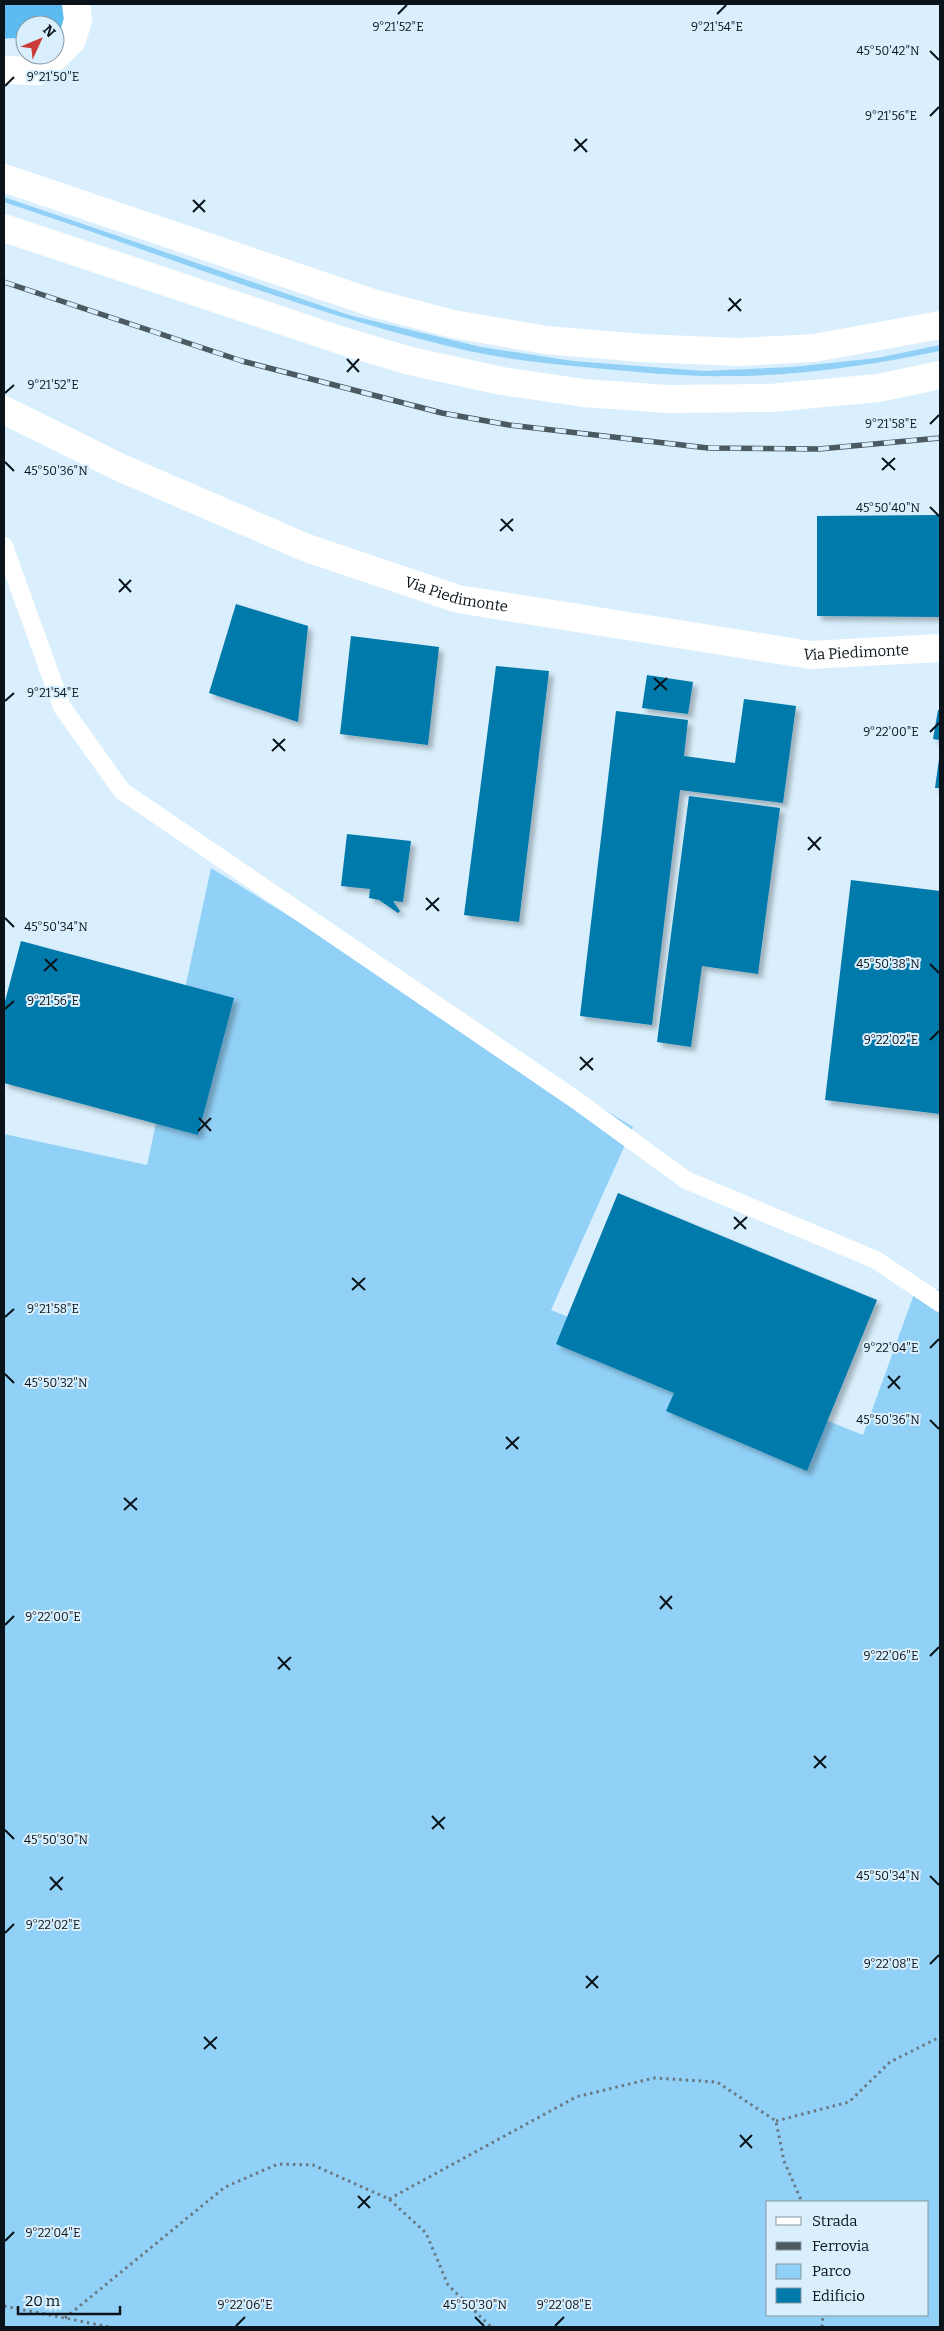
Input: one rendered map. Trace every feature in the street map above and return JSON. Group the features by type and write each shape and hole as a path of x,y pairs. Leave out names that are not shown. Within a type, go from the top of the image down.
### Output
{"main road":[{"path":"4,70 38,70 72,40 77,12"},
{"path":"4,178 373,303 453,324 546,340 641,348 739,352 814,348 940,326"},
{"path":"4,228 343,341 410,361 502,381 584,393 677,399 770,398 878,388 940,375"},
{"name":"Via Piedimonte","path":"4,410 121,468 306,548 458,599 810,655 940,648"}],"lane":[{"path":"4,546 62,707 122,791 576,1100 686,1180 876,1260 940,1302"}],"path":[{"path":"776,2122 849,2102 890,2062 940,2038"},
{"path":"390,2198 576,2097 654,2078 717,2082 776,2122 784,2161 802,2201"},
{"path":"65,2318 224,2187 278,2164 313,2165 390,2198 426,2233 448,2285 491,2327"},
{"path":"4,2306 110,2327"}],"green space":[{"path":"4,197 349,315 481,347 573,361 704,371 792,367 877,358 940,345 940,351 835,369 756,376 695,376 645,373 500,357 469,351 351,320 4,202"},
{"path":"211,868 633,1127 551,1310 863,1435 917,1286 940,1290 940,2327 4,2327 4,1134 147,1165"}],"building":[{"path":"940,515 940,617 817,616 817,516"},
{"path":"236,604 308,626 298,722 209,693"},
{"path":"351,636 439,647 428,745 340,734"},
{"path":"496,666 549,671 519,922 464,915"},
{"path":"647,675 693,682 688,714 642,708"},
{"path":"744,699 796,706 783,803 680,790 652,1025 580,1016 616,711 688,720 684,756 735,763"},
{"path":"938,710 940,710 940,740 933,739"},
{"path":"939,759 940,788 935,788"},
{"path":"689,796 780,808 758,974 702,966 691,1047 657,1042"},
{"path":"347,834 411,841 403,902 393,901 400,911 398,913 379,900 369,898 370,889 341,886"},
{"path":"851,880 940,891 940,1114 825,1100"},
{"path":"21,941 234,998 198,1135 4,1083 4,1005"},
{"path":"618,1193 877,1300 807,1471 666,1411 674,1393 556,1344"}],"waterway":[{"path":"4,8 46,4"}],"railway":[{"path":"4,282 242,361 442,413 509,425 708,448 819,449 940,438"}]}
